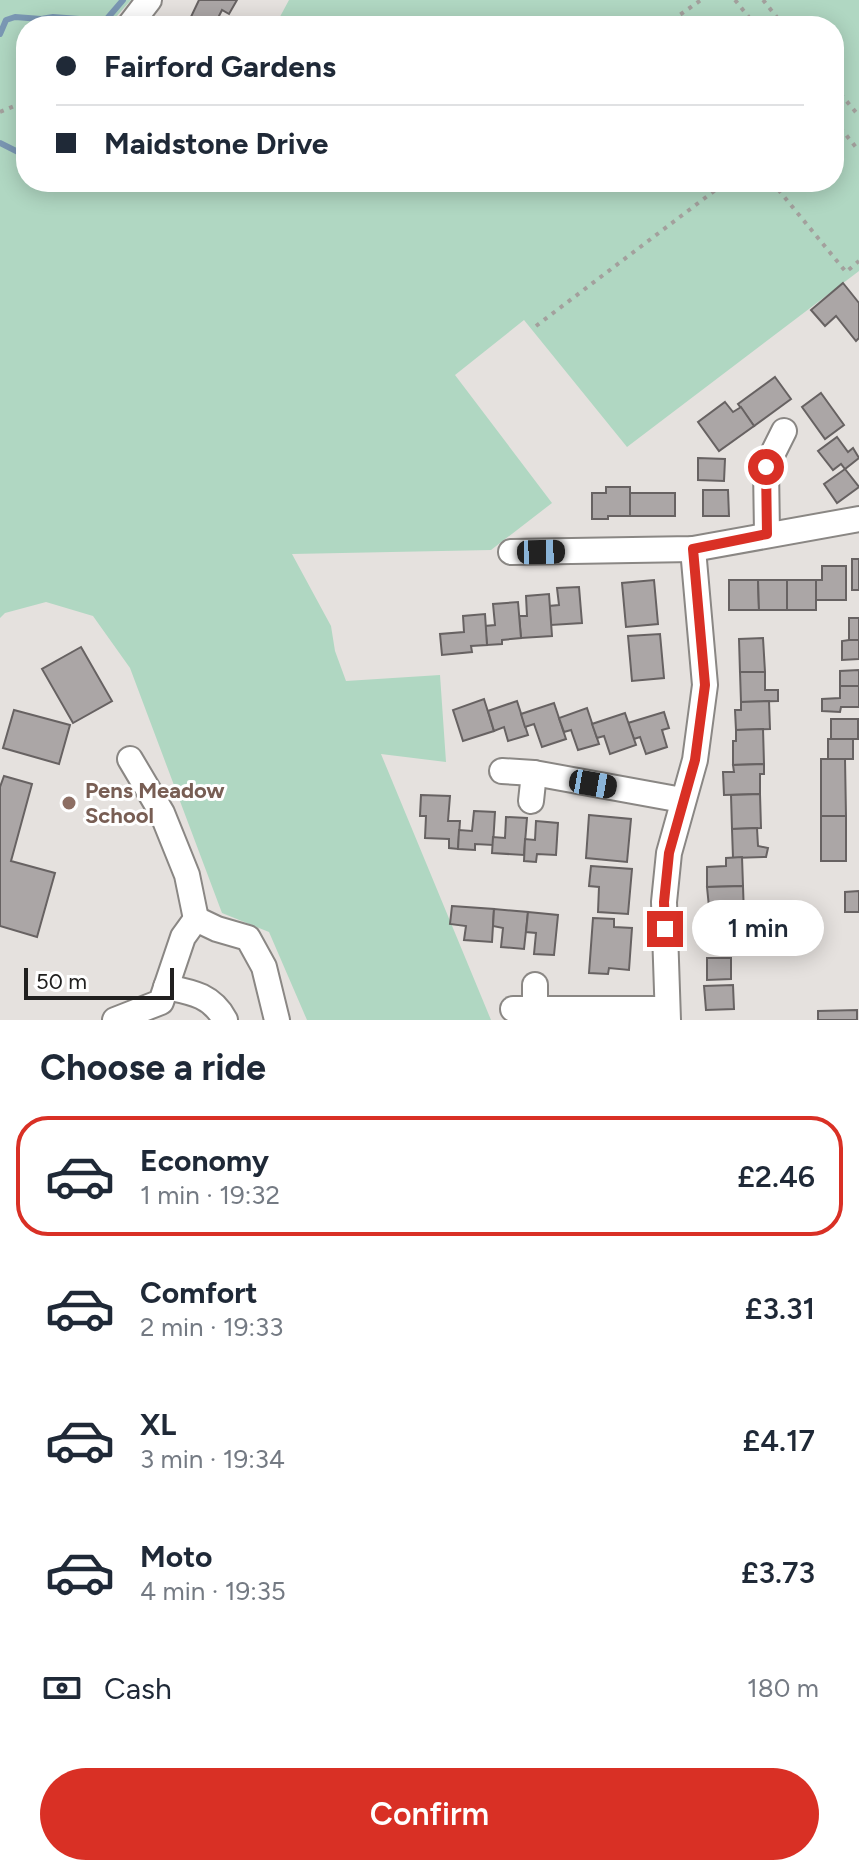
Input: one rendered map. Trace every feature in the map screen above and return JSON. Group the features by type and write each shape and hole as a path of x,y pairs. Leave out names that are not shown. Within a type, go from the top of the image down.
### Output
{"street":[{"path":"137,16 149,0"},
{"path":"767,534 760,467 784,431"},
{"path":"511,552 693,549 859,519"},
{"path":"535,985 524,1010 667,1014 664,902 669,853 695,760 705,685 693,549"},
{"path":"115,1020 161,1002 189,928 187,875 162,813 130,759"},
{"path":"502,771 534,773 682,800"},
{"path":"531,801 534,773"},
{"path":"189,928 217,929 248,938 264,967 277,1020"},
{"path":"166,987 200,994 219,1008 225,1020"}],"path":[{"path":"678,16 701,0"},
{"path":"735,0 748,16"},
{"path":"763,0 776,16"},
{"path":"844,98 859,116"},
{"path":"844,132 859,151"},
{"path":"536,326 713,192"},
{"path":"780,192 846,272 859,261"}],"green space":[{"path":"0,0 131,0 117,16 16,16 16,192 844,192 844,16 280,16 289,0 859,0 859,271 627,447 524,320 455,375 552,503 491,550 292,554 331,626 335,651 346,681 440,675 446,762 381,754 491,1020 307,1020 269,932 222,913 130,668 93,616 46,602 5,613 0,618"}],"building":[{"path":"199,0 237,0 229,14 222,10 219,16 191,16"},
{"path":"843,283 859,303 859,338 856,341 836,316 825,326 811,310"},
{"path":"775,377 791,399 754,426 738,404"},
{"path":"821,393 844,425 825,439 802,407"},
{"path":"725,402 733,412 741,407 754,426 719,451 698,422"},
{"path":"837,437 848,452 853,448 859,458 845,469 841,464 833,470 818,451"},
{"path":"698,458 725,459 724,481 698,480"},
{"path":"845,469 859,487 837,503 824,484"},
{"path":"606,487 630,487 630,516 592,519 592,493 606,493"},
{"path":"703,490 728,490 729,516 703,516"},
{"path":"630,493 675,493 675,516 630,516"},
{"path":"852,559 859,559 859,590 852,590"},
{"path":"822,566 846,566 846,600 816,600 816,580 822,580"},
{"path":"654,580 658,624 626,627 622,583"},
{"path":"729,580 758,580 759,610 729,610"},
{"path":"758,580 787,580 787,610 759,610"},
{"path":"787,580 816,580 816,610 787,610"},
{"path":"579,587 582,623 551,625 549,606 559,605 557,588"},
{"path":"549,594 552,636 521,638 519,616 527,616 526,596"},
{"path":"518,602 521,638 487,645 485,626 495,625 493,604"},
{"path":"485,614 487,645 471,646 472,652 442,655 440,634 464,632 463,616"},
{"path":"849,618 859,618 859,640 849,640"},
{"path":"660,634 664,678 632,681 628,636"},
{"path":"763,638 765,672 740,672 739,639"},
{"path":"859,640 859,659 842,660 842,641"},
{"path":"81,647 112,701 73,723 42,669"},
{"path":"859,670 859,686 840,686 840,671"},
{"path":"740,672 765,672 765,690 778,690 778,701 741,702"},
{"path":"840,686 859,686 859,707 841,707 840,712 822,711 822,699 840,698"},
{"path":"484,699 494,731 463,741 453,710"},
{"path":"517,701 528,735 508,741 504,727 494,731 488,711"},
{"path":"769,701 770,729 736,730 735,710 741,710 741,702"},
{"path":"554,703 566,739 542,747 534,724 525,727 521,714"},
{"path":"587,708 599,744 578,750 571,730 564,732 559,718"},
{"path":"14,710 70,725 59,764 3,748"},
{"path":"664,712 669,728 662,730 667,747 646,754 640,737 634,739 628,723"},
{"path":"625,713 636,745 610,754 604,736 597,738 592,724"},
{"path":"831,719 858,719 858,739 831,739"},
{"path":"763,729 764,764 733,765 736,730"},
{"path":"828,739 853,739 853,759 828,759"},
{"path":"821,759 845,759 846,816 821,816"},
{"path":"764,764 764,774 760,774 760,794 724,795 723,772 734,772 733,765"},
{"path":"4,776 32,784 11,861 55,873 37,937 0,926 0,787"},
{"path":"760,794 761,828 732,829 731,795"},
{"path":"421,795 450,796 448,821 460,821 458,849 449,848 449,839 425,838 426,816 420,816"},
{"path":"474,811 495,812 493,845 475,844 475,850 458,849 459,830 472,831"},
{"path":"589,815 631,819 627,862 586,858"},
{"path":"821,816 846,816 846,861 821,861"},
{"path":"506,817 527,818 524,855 492,853 493,837 505,838"},
{"path":"536,821 558,823 556,855 537,854 536,862 524,861 525,839 535,840"},
{"path":"757,828 758,846 768,848 766,857 733,858 732,829"},
{"path":"742,857 743,886 707,887 707,867 726,866 726,858"},
{"path":"591,866 632,869 628,914 598,912 599,887 589,886"},
{"path":"743,886 744,916 710,917 707,887"},
{"path":"859,891 859,912 845,912 845,892"},
{"path":"452,906 494,909 492,942 464,940 466,926 450,924"},
{"path":"494,909 528,912 524,949 501,947 503,928 493,926"},
{"path":"528,912 558,915 554,955 534,954 536,933 526,932"},
{"path":"593,918 614,919 614,927 632,928 629,970 609,968 608,974 589,973"},
{"path":"739,926 740,941 730,941 730,948 706,949 705,928"},
{"path":"707,958 731,958 731,979 707,980"},
{"path":"733,985 734,1009 706,1010 704,986"},
{"path":"857,1010 857,1020 818,1020 818,1011"}],"waterway":[{"path":"109,16 123,0"},
{"path":"0,34 6,20 16,17"},
{"path":"0,143 16,151"}],"place":[{"name":"Pens Meadow School","path":"69,803"}],"route":[{"path":"665,929 664,902 669,853 695,760 705,685 693,549 767,534 766,467"}]}
